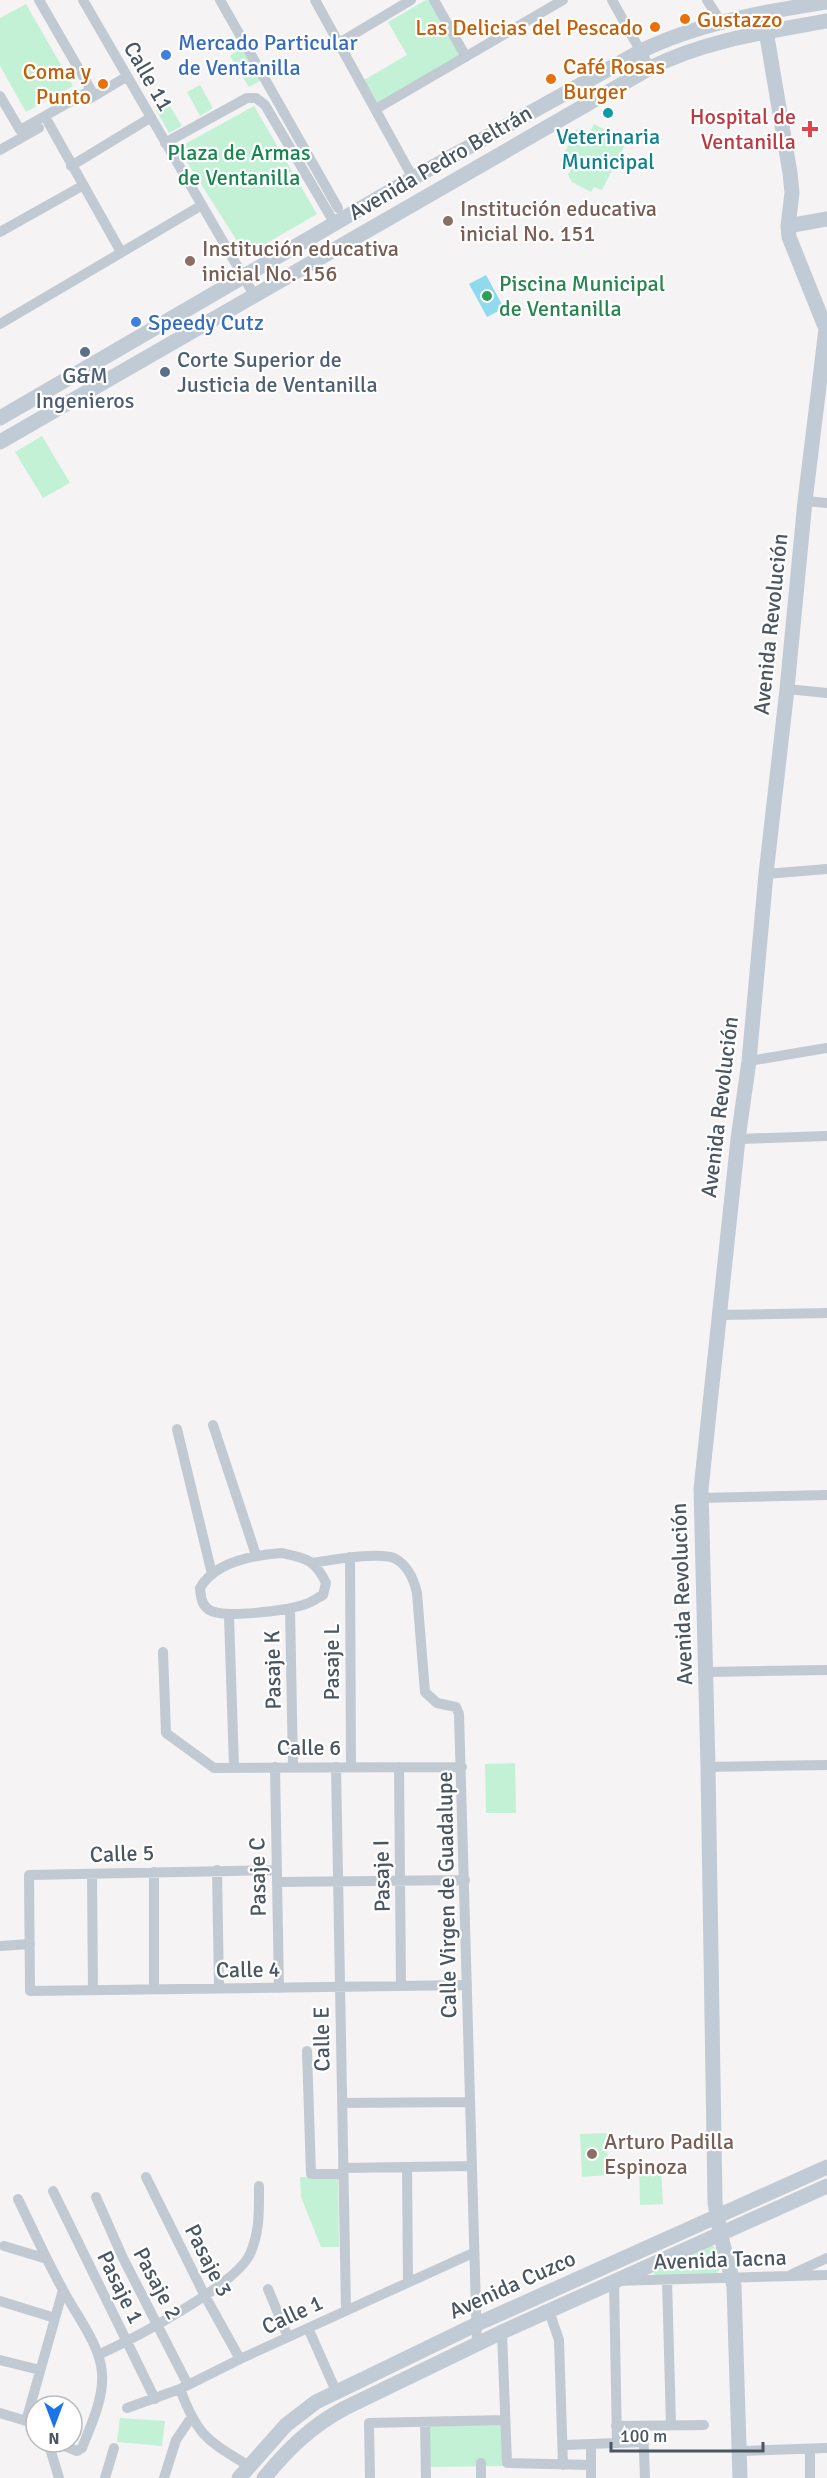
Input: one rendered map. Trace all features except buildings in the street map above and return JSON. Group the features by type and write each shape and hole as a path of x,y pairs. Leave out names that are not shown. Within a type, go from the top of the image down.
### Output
{"street":[{"path":"0,96 20,130 91,90 39,0"},
{"name":"Calle 11","path":"82,0 254,295"},
{"path":"220,0 338,208"},
{"path":"315,0 413,178"},
{"path":"339,43 411,0"},
{"path":"434,0 466,57"},
{"path":"376,109 563,0"},
{"path":"612,0 650,68"},
{"path":"707,0 721,22"},
{"name":"Avenida Pedro Beltrán","path":"0,418 413,178 641,51 676,36 721,22 827,2"},
{"name":"Avenida Revolución","path":"740,2478 733,2277 718,2225 701,1498 738,1139 749,1061 805,501 827,329 794,249 788,226 792,193 763,13"},
{"name":"Avenida Pedro Beltrán","path":"0,442 650,68 700,46 827,21"},
{"path":"0,150 126,77"},
{"path":"165,143 247,98 256,98 266,105 335,225"},
{"path":"71,166 150,118"},
{"path":"48,123 121,252"},
{"path":"0,232 82,186"},
{"path":"2,319 201,205"},
{"path":"788,226 827,219"},
{"path":"93,365 103,383"},
{"path":"805,501 827,503"},
{"path":"787,689 827,693"},
{"path":"766,874 827,869"},
{"path":"749,1061 827,1048"},
{"path":"738,1139 827,1137"},
{"path":"719,1315 827,1313"},
{"path":"213,1425 256,1555"},
{"path":"177,1429 212,1574"},
{"path":"701,1498 827,1495"},
{"path":"281,1553 304,1558 316,1565 326,1583 323,1595 308,1604 229,1616 206,1608 201,1599 200,1588 212,1574 256,1555 281,1553"},
{"name":"Calle Virgen de Guadalupe","path":"312,1563 350,1557 393,1558 410,1575 417,1593 424,1689 437,1703 456,1707 459,1714 477,2344"},
{"name":"Pasaje L","path":"350,1557 351,1767"},
{"name":"Pasaje K","path":"290,1608 293,1767"},
{"path":"229,1616 234,1767"},
{"name":"Calle 6","path":"163,1652 166,1733 212,1767 462,1767"},
{"path":"706,1671 827,1670"},
{"path":"708,1767 827,1765"},
{"name":"Pasaje C","path":"275,1767 279,1988"},
{"name":"Calle E","path":"336,1767 346,2310"},
{"name":"Pasaje I","path":"399,1767 401,1986"},
{"path":"217,1870 219,1988"},
{"name":"Calle 5","path":"30,1944 29,1875 217,1870 338,1882 465,1880"},
{"path":"154,1872 154,1989"},
{"path":"92,1874 93,1990"},
{"path":"0,1946 30,1944"},
{"name":"Calle 4","path":"30,1944 30,1991 467,1985"},
{"path":"308,2051 311,2174 407,2167 471,2166"},
{"path":"342,2103 470,2102"},
{"path":"407,2167 408,2282"},
{"name":"Avenida Cuzco","path":"264,2478 295,2442 320,2422 502,2332 614,2281 827,2167"},
{"name":"Pasaje 3","path":"146,2177 205,2296 240,2359"},
{"path":"98,2355 205,2296 232,2277 251,2252 259,2226 260,2186"},
{"name":"Avenida Cuzco","path":"244,2472 286,2425 316,2402 336,2391 475,2325 718,2225 827,2186"},
{"name":"Pasaje 1","path":"53,2191 125,2342 155,2399"},
{"name":"Pasaje 2","path":"96,2197 123,2258 158,2323 184,2387 191,2418 208,2440 244,2472"},
{"path":"18,2199 98,2355 102,2382 93,2422 84,2443"},
{"path":"4,2246 47,2259"},
{"name":"Calle 1","path":"127,2408 184,2387 240,2359 473,2253"},
{"path":"786,2276 827,2258"},
{"name":"Avenida Tacna","path":"614,2281 827,2276"},
{"path":"668,2280 671,2425"},
{"path":"614,2281 617,2443"},
{"path":"268,2289 288,2337"},
{"path":"36,2394 40,2370 63,2290"},
{"path":"0,2301 55,2318"},
{"path":"549,2311 559,2340 563,2465"},
{"path":"308,2328 336,2391"},
{"path":"502,2332 507,2463 591,2465"},
{"path":"0,2360 40,2370"},
{"path":"0,2413 24,2420"},
{"path":"164,2478 176,2440 191,2418"},
{"path":"370,2478 369,2423 505,2420"},
{"path":"424,2422 426,2478"},
{"path":"616,2426 704,2425"},
{"path":"643,2426 645,2478"},
{"path":"564,2445 644,2442"},
{"path":"591,2444 591,2478"},
{"path":"105,2478 114,2448"},
{"path":"740,2451 827,2448"},
{"path":"810,2449 810,2478"},
{"path":"52,2454 59,2478"},
{"path":"481,2463 481,2478"},
{"path":"536,2465 537,2478"}],"green space":[{"path":"429,0 461,55 378,103 364,80 407,55 388,22"},
{"path":"26,4 73,86 26,112 0,66 0,18"},
{"path":"245,44 265,78 249,87 230,56"},
{"path":"200,85 213,108 200,116 187,92"},
{"path":"168,103 182,126 169,133 156,110"},
{"name":"Plaza de Armas de Ventanilla","path":"254,106 317,214 246,255 178,148"},
{"path":"594,124 627,141 602,190 594,187 591,192 572,182 568,175 572,167 560,161 577,129 589,134"},
{"path":"42,436 70,483 43,498 15,452"},
{"path":"515,1763 516,1813 486,1813 485,1764"},
{"path":"607,2133 608,2175 582,2177 580,2134"},
{"path":"661,2166 663,2204 640,2205 639,2167"},
{"path":"300,2177 338,2177 339,2247 321,2247 301,2197"},
{"path":"710,2244 717,2249 720,2269 716,2274 654,2279 654,2270"},
{"path":"120,2418 165,2421 162,2446 117,2442"},
{"path":"502,2423 503,2466 428,2467 427,2424"}],"water":[{"name":"Piscina Municipal de Ventanilla","path":"486,275 504,308 487,317 469,284"}],"place":[{"name":"Gustazzo","path":"685,19"},
{"name":"Las Delicias del Pescado","path":"655,27"},
{"name":"Mercado Particular de Ventanilla","path":"166,55"},
{"name":"Café Rosas Burger","path":"551,79"},
{"name":"Coma y Punto","path":"103,84"},
{"name":"Veterinaria Municipal","path":"608,113"},
{"name":"Hospital de Ventanilla","path":"810,129"},
{"name":"Institución educativa inicial No. 151","path":"448,221"},
{"name":"Institución educativa inicial No. 156","path":"190,261"},
{"name":"Piscina Municipal de Ventanilla","path":"487,296"},
{"name":"Speedy Cutz","path":"136,322"},
{"name":"G&M Ingenieros","path":"85,352"},
{"name":"Corte Superior de Justicia de Ventanilla","path":"165,372"},
{"name":"Arturo Padilla Espinoza","path":"592,2154"}]}
